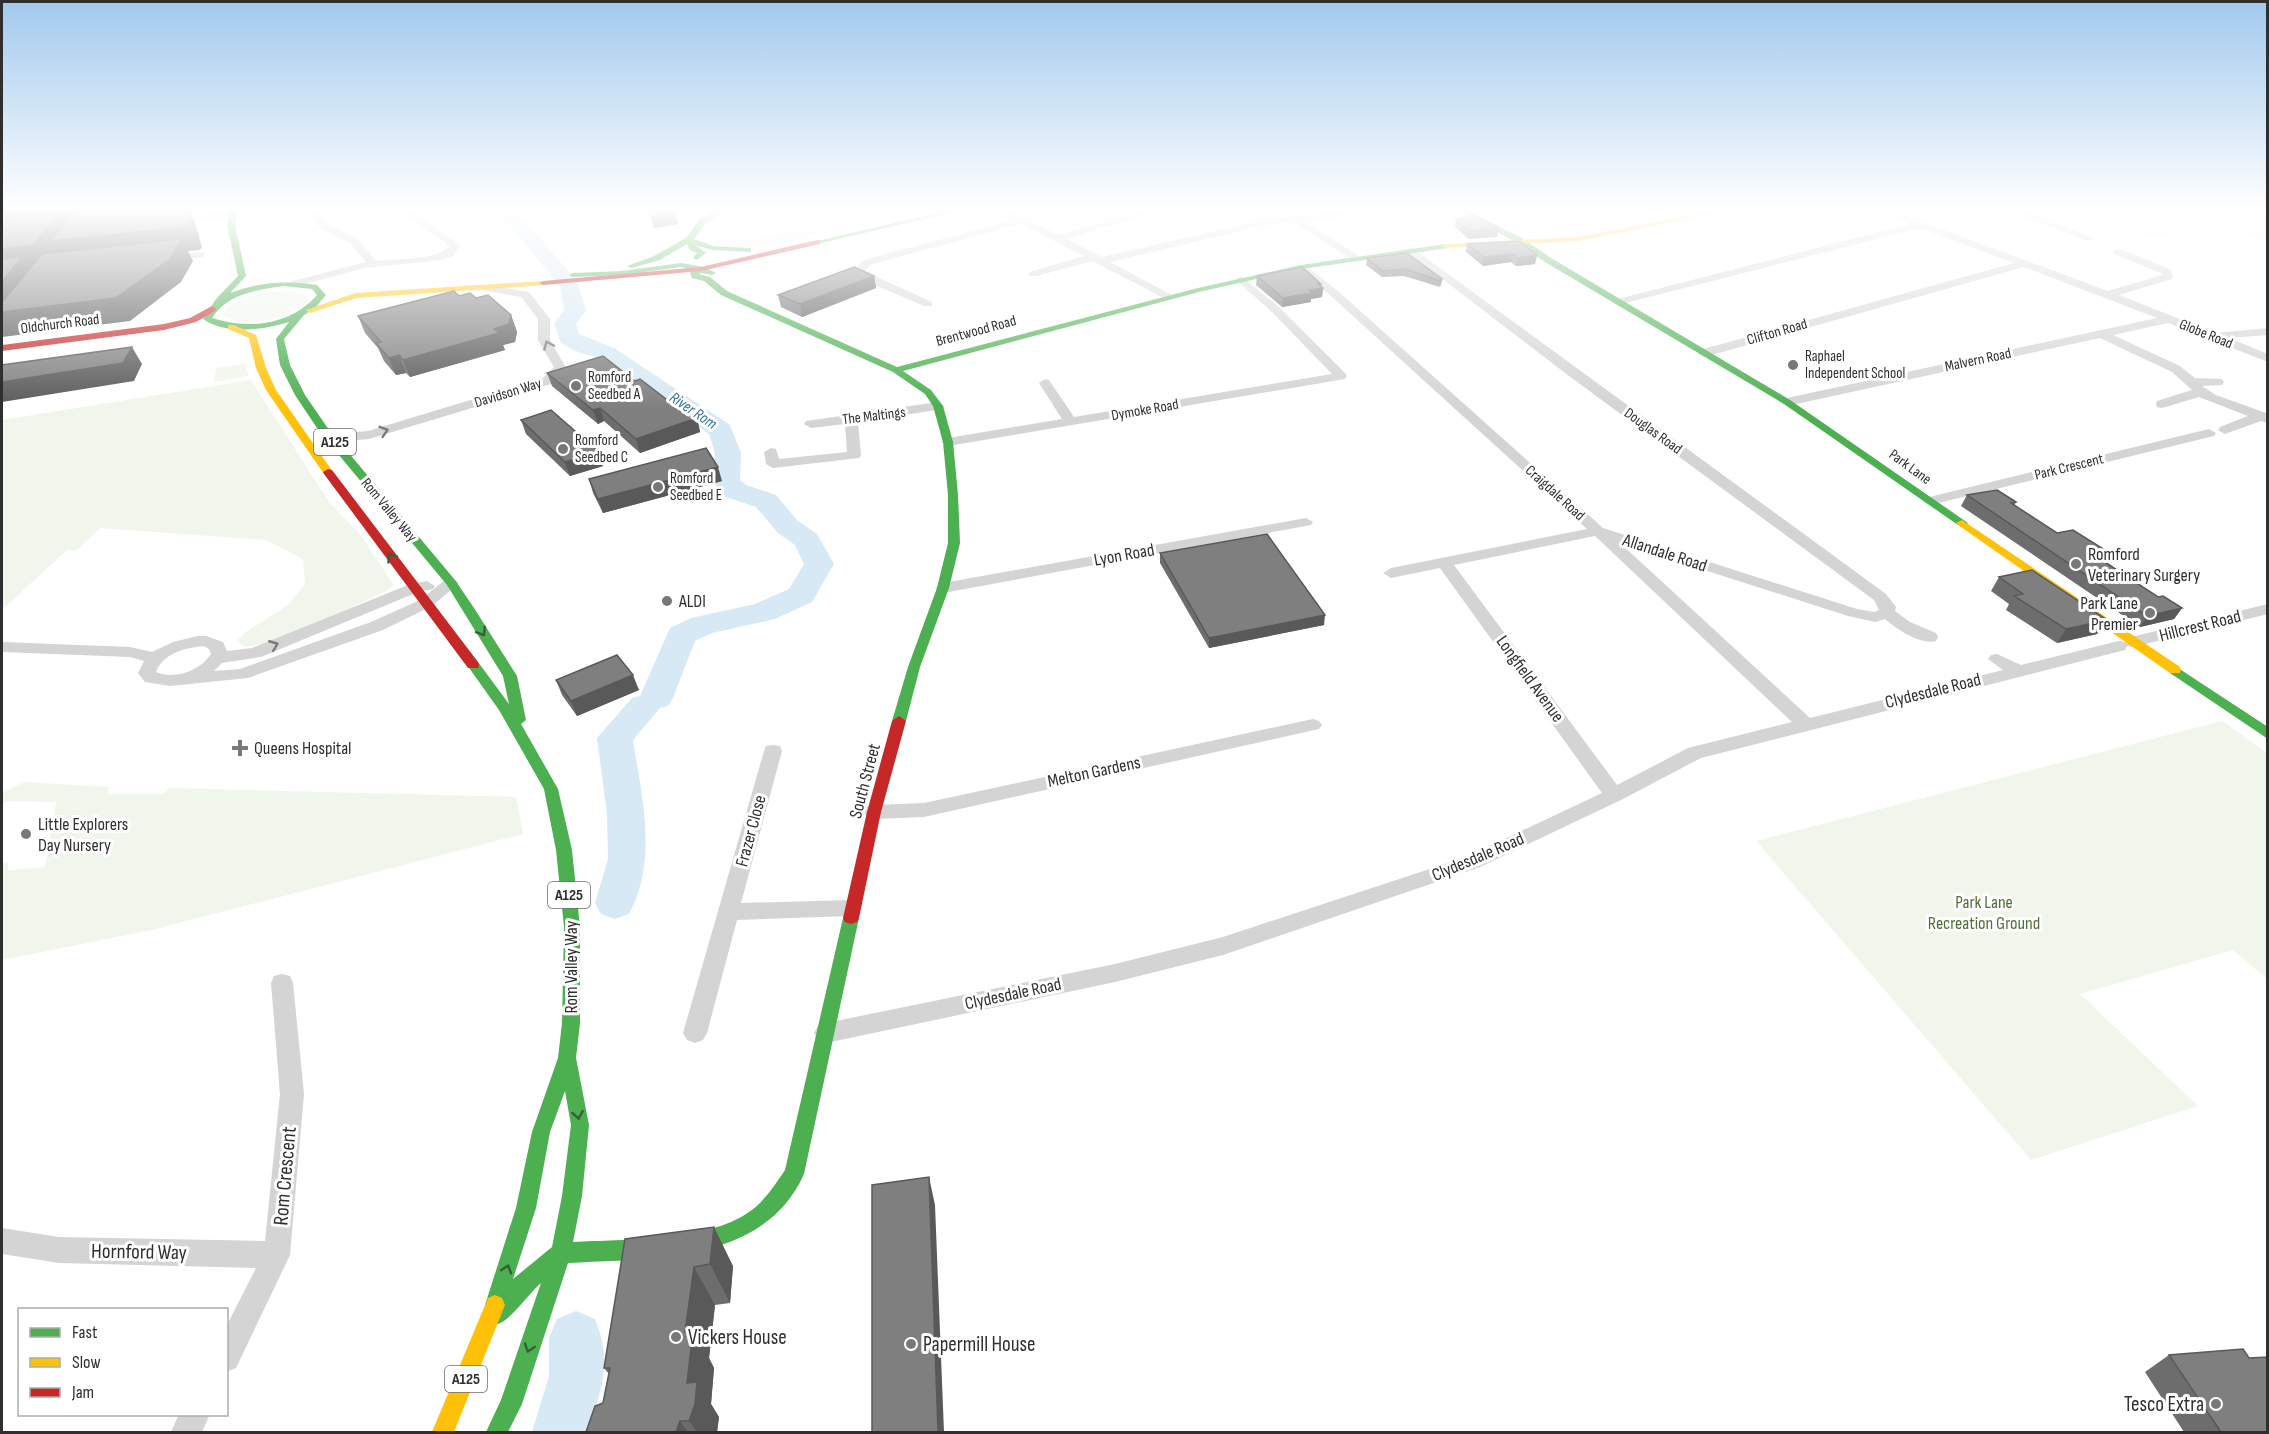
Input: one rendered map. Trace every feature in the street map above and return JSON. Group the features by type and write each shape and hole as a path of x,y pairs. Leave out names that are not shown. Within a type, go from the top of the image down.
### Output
{"main road":[{"path":"214,307 242,275"},
{"path":"263,275 275,283 316,289 351,290 554,280"},
{"path":"575,278 590,275"},
{"path":"305,312 355,296 604,275"},
{"path":"575,278 648,275 676,277 689,282 693,275"},
{"name":"South Street","path":"561,1253 686,1242 733,1231 754,1221 775,1201 794,1174 874,812 914,667 943,588 954,543 948,442 938,406 928,393 896,370 744,303 713,275"},
{"name":"Brentwood Road","path":"896,370 1168,297 1261,275"},
{"name":"Park Lane","path":"1575,275 1787,402 1853,446 2126,644 2268,734"},
{"name":"Oldchurch Road","path":"2,348 182,323 199,317 214,307 252,289 289,284"},
{"path":"305,312 320,301 322,294 316,289"},
{"name":"Rom Valley Way","path":"214,307 207,319 214,324 228,326 253,337 261,368 272,390 309,447 505,708 551,789 564,850 572,927 571,1023 567,1058 541,1132 526,1208 489,1324 442,1432"},
{"name":"Oldchurch Road","path":"122,333 143,334 267,324 305,312"},
{"name":"Rom Valley Way","path":"305,312 280,339 281,357 301,399 387,509 451,583 510,678 524,741"},
{"name":"Rom Valley Way","path":"497,1432 511,1404 561,1253 572,1196 580,1125 567,1058"},
{"name":"Rom Valley Way","path":"489,1324 520,1287 561,1253"}],"street":[{"path":"289,284 328,275"},
{"path":"316,289 336,275"},
{"path":"861,275 928,304"},
{"path":"1126,275 1168,297"},
{"name":"Craigdale Road","path":"1311,275 1598,531 1805,724"},
{"name":"Douglas Road","path":"1444,275 1573,374 1880,597 1888,607 1887,613"},
{"path":"1618,302 1724,275"},
{"name":"Clifton Road","path":"1704,353 1984,275"},
{"name":"Globe Road","path":"2053,275 2268,358"},
{"path":"2108,295 2168,275"},
{"name":"Dymoke Road","path":"948,442 1341,376 1274,308 1241,279"},
{"name":"Davidson Way","path":"326,432 345,437 369,435 548,381 560,368 544,340 544,319 528,296 503,289 480,287"},
{"name":"Malvern Road","path":"1787,402 2169,319"},
{"path":"2212,336 2268,331"},
{"path":"2100,333 2176,369 2196,387 2264,418"},
{"path":"2162,404 2196,387 2218,382"},
{"path":"1045,383 1071,423"},
{"name":"The Maltings","path":"811,423 938,406"},
{"path":"2225,430 2264,418"},
{"path":"771,452 773,464 854,455 851,419"},
{"name":"Park Crescent","path":"1930,501 2209,433"},
{"name":"Lyon Road","path":"943,588 1306,522"},
{"name":"Allandale Road","path":"1391,573 1598,531 1854,613 1875,617 1887,613"},
{"name":"Longfield Avenue","path":"1445,563 1614,795"},
{"path":"217,658 255,653 414,588 451,583"},
{"path":"191,676 206,678 242,674 377,626 426,603 451,583"},
{"name":"Hillcrest Road","path":"2126,644 2268,609"},
{"path":"1887,613 1904,626 1930,637"},
{"path":"206,642 219,649 217,658 207,668 191,676 170,681 151,678 147,673 155,658 185,644 206,642"},
{"name":"Clydesdale Road","path":"826,1033 1115,973 1223,946 1473,862 1614,795 1695,753 2126,644"},
{"path":"2,647 130,652 155,658"},
{"path":"1997,659 2016,670"},
{"name":"Melton Gardens","path":"874,812 924,810 1313,725"},
{"name":"Frazer Close","path":"695,1033 773,751"},
{"path":"728,912 851,908"},
{"name":"Rom Crescent","path":"228,1354 277,1255 292,1094 282,983"},
{"name":"Hornford Way","path":"2,1241 59,1250 277,1255"},
{"path":"186,1432 195,1416"}],"green space":[{"path":"293,291 307,296 308,300 292,312 280,316 253,322 241,322 231,320 224,314 228,307 244,298 265,293"},
{"path":"245,364 249,376 214,382 216,368"},
{"path":"251,380 329,502 360,534 394,585 386,591 291,634 254,646 242,646 238,640 244,633 288,605 305,584 303,559 266,540 100,528 77,550 67,550 2,610 2,420"},
{"name":"Park Lane Recreation Ground","path":"2222,721 2267,753 2267,979 2233,950 2080,994 2198,1106 2031,1160 1756,841"},
{"path":"24,782 109,787 107,794 162,794 170,788 516,797 523,834 156,929 2,960 2,864 8,863 8,870 45,867 56,802 6,801 2,805 2,793"}],"building":[{"path":"25,275 148,275 116,298 2,312 2,302"},
{"path":"833,275 874,276 800,304 778,295"},
{"path":"1311,275 1323,288 1309,290 1312,293 1283,298 1257,276"},
{"path":"1423,275 1437,275 1442,279 1441,281"},
{"path":"454,291 459,296 470,293 476,298 488,295 511,315 509,324 494,329 499,333 403,360 399,355 389,358 376,343 381,342 358,316"},
{"path":"132,347 123,363 2,382 2,365"},
{"path":"603,356 635,381 640,379 674,405 677,404 697,418 636,439 600,408 593,410 547,373"},
{"path":"551,410 599,452 565,462 521,420"},
{"path":"706,448 718,467 598,499 589,479"},
{"path":"1997,490 2016,502 2011,503 2057,533 2073,530 2108,552 2094,555 2158,597 2163,596 2182,608 2147,616 1967,495"},
{"path":"1267,534 1325,615 1209,638 1160,553"},
{"path":"2032,570 2107,620 2066,629 2014,596 2023,594 1999,577"},
{"path":"617,655 633,675 571,701 556,680"},
{"name":"Papermill House","path":"929,1177 938,1432 872,1432 872,1185"},
{"path":"714,1227 710,1264 694,1267 685,1332 693,1331 687,1383 697,1382 695,1404 689,1421 680,1421 676,1432 586,1432 595,1406 603,1403 610,1368 604,1368 625,1239"},
{"name":"Tesco Extra","path":"2243,1349 2249,1358 2268,1357 2268,1432 2221,1432 2169,1355"}],"waterway":[{"name":"River Rom","path":"561,275 570,285 575,310 565,324 569,338 586,347 606,353 721,430 728,453 725,474 727,483 736,491 766,501 788,527 807,540 819,564 801,595 764,612 702,625 681,635 656,698"},
{"name":"River Rom","path":"615,903 627,859 626,814 615,738 644,706"},
{"name":"River Rom","path":"560,1432 577,1376 576,1338"}],"traffic: fast":[{"path":"219,301 242,275"},
{"path":"695,275 707,279 724,293 896,370 928,392 938,406 948,442 953,495 954,543 943,588 914,667 899,721"},
{"path":"896,370 1198,290 1266,275"},
{"path":"1573,275 1787,402 1962,523"},
{"path":"284,284 314,287 322,295 300,315 269,325 236,326 207,319 221,302 240,292 284,284"},
{"path":"301,314 280,339 285,365 300,395 323,429 451,583 468,608 510,676 519,720"},
{"path":"473,665 505,708 551,789 564,850 572,927 571,1023 567,1058 541,1132 526,1208 495,1305"},
{"path":"2175,670 2268,734"},
{"path":"561,1253 662,1247 714,1238 755,1220 771,1204 794,1174 851,918"},
{"path":"497,1432 511,1404 561,1253 572,1196 580,1125 568,1060"},
{"path":"498,1314 520,1287 561,1253"}],"traffic: slow":[{"path":"310,310 355,296 543,283"},
{"path":"231,327 253,337 261,368 271,390 328,472"},
{"path":"1962,523 2175,670"},
{"path":"443,1432 495,1305"}],"traffic: jam":[{"path":"543,283 634,275"},
{"path":"2,348 164,327 193,320 212,309"},
{"path":"328,472 473,665"},
{"path":"851,918 874,812 899,721"}],"place":[{"name":"Raphael Independent School","path":"1793,365"},
{"name":"Romford Seedbed A","path":"576,386"},
{"name":"Romford Seedbed C","path":"563,449"},
{"name":"Romford Seedbed E","path":"658,487"},
{"name":"Romford Veterinary Surgery","path":"2076,564"},
{"name":"ALDI","path":"667,601"},
{"name":"Park Lane Premier","path":"2150,613"},
{"name":"Queens Hospital","path":"240,748"},
{"name":"Little Explorers Day Nursery","path":"26,834"},
{"name":"Vickers House","path":"676,1337"},
{"name":"Papermill House","path":"911,1344"},
{"name":"Tesco Extra","path":"2216,1404"}]}
